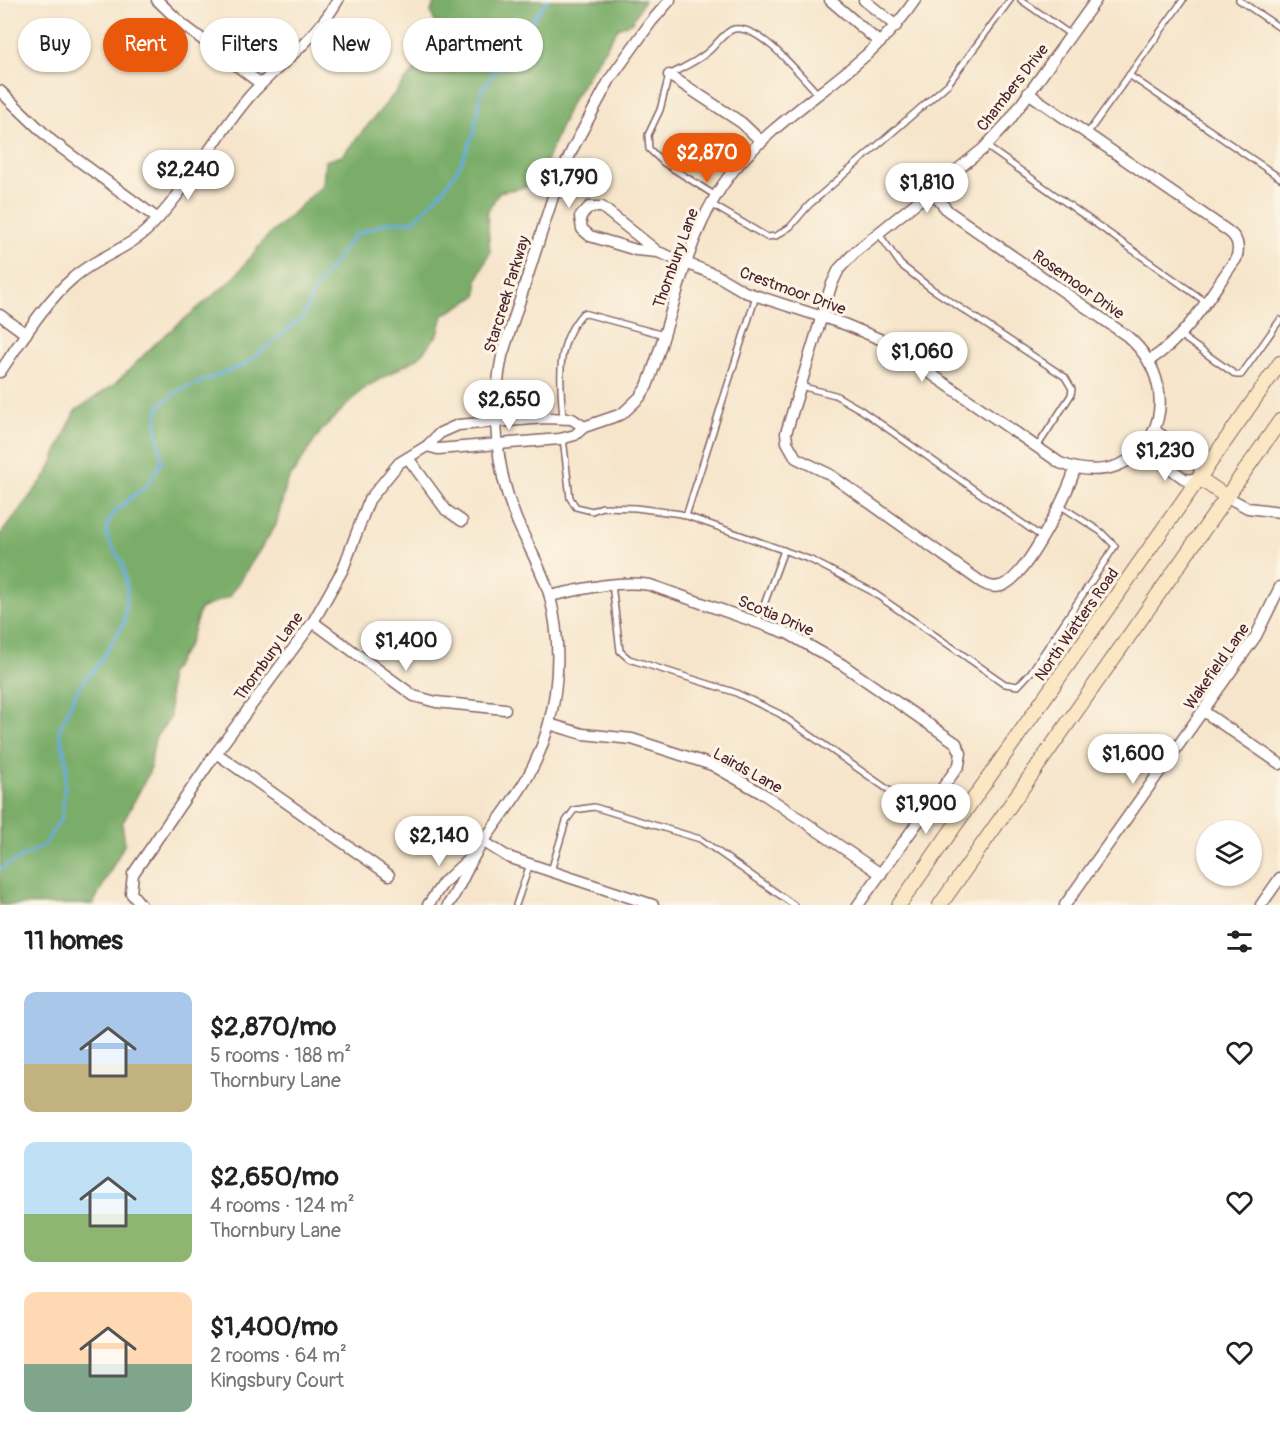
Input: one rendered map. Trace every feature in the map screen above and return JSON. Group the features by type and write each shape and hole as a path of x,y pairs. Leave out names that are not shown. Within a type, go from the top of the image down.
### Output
{"main road":[{"name":"North Watters Road","path":"899,905 1280,363"},
{"path":"940,905 1280,421"},
{"path":"1199,478 1227,497"}],"street":[{"path":"157,0 182,24 261,84"},
{"path":"2,365 72,278 95,261 133,243 158,219 228,123 261,84 312,38 338,0"},
{"name":"Starcreek Parkway","path":"448,905 476,853 527,778 549,724 556,684 556,652 550,596 509,500 497,443 498,377 506,340 557,184 573,148 610,79 651,22 670,0"},
{"path":"830,0 880,43"},
{"path":"864,0 896,26"},
{"name":"Thornbury Lane","path":"427,446 438,449 497,443 541,442 563,438 575,435 584,427 613,420 631,407 640,397 651,375 687,264 713,200 732,172 762,142 880,43 915,0"},
{"name":"Chambers Drive","path":"1042,537 1014,578 998,586 981,582 829,474 796,458 786,432 821,316 839,269 856,251 932,192 986,146 1009,121 1096,0"},
{"path":"669,75 742,123 762,142"},
{"path":"0,91 52,141 158,219"},
{"path":"1028,93 1233,235 1239,247 1236,259 1181,336 1150,360"},
{"name":"Rosemoor Drive","path":"932,192 948,211 1127,336 1150,360 1159,383 1160,404 1154,430"},
{"name":"Crestmoor Drive","path":"658,252 636,250 590,236 582,229 580,217 589,207 602,207 658,252 756,296 864,331 897,348 1060,463 1075,469 1109,469 1122,464 1142,448 1154,430"},
{"path":"0,315 26,334"},
{"name":"Thornbury Lane","path":"141,905 134,899 130,886 133,874 216,753 313,622 342,569 369,500 399,463 427,446 448,429 496,422 564,419 572,420 584,427"},
{"path":"1142,448 1186,480 1199,478 1200,461 1154,430"},
{"path":"408,458 446,510 462,521"},
{"path":"1042,537 1061,506 1075,469"},
{"path":"1227,497 1248,508 1280,512"},
{"name":"Scotia Drive","path":"550,596 612,583 650,585 758,621 787,633 843,664 952,740 961,753 959,765 923,814"},
{"name":"Wakefield Lane","path":"1065,905 1256,636 1280,587"},
{"path":"313,622 414,696 436,702 505,709"},
{"path":"1203,711 1280,764"},
{"name":"Lairds Lane","path":"549,724 583,734 632,739 712,765 765,795 880,874"},
{"path":"216,753 389,875"},
{"path":"858,905 923,814"},
{"path":"484,842 508,857 653,905"},
{"name":"Starcreek Parkway","path":"428,905 443,883 476,853"},
{"path":"1261,905 1280,878"}],"lane":[{"path":"818,94 785,60 749,30 734,29 711,50 669,75 660,110 648,135 649,149 713,200 767,237 783,233 808,205 948,84 1010,0"},
{"path":"1021,0 1071,35"},
{"path":"1087,134 1183,0"},
{"path":"1239,0 1280,28"},
{"path":"1129,75 1280,178"},
{"path":"986,146 1206,302"},
{"path":"879,233 902,265 932,289 1065,377 1072,389 1071,395 1037,447"},
{"path":"686,516 756,296"},
{"path":"564,419 560,375 564,343 583,313 595,314 664,335"},
{"path":"1181,336 1236,375 1241,375 1280,320"},
{"path":"800,386 835,395 861,410 1042,537"},
{"path":"563,438 570,498 576,507 592,511 602,507 636,508 686,516 811,560 871,591 1005,684 1018,686 1044,653 1115,546 1101,532 1061,506"},
{"path":"758,621 784,550"},
{"path":"612,583 620,651 629,659 734,692 780,714 923,814"},
{"path":"550,871 566,822 574,810 594,807 700,839 794,905"},
{"path":"516,905 530,864"}],"green space":[{"path":"435,0 644,0 632,22 618,28 571,102 539,178 531,186 499,192 487,213 490,252 477,280 477,296 443,315 438,334 418,358 364,388 321,431 287,482 276,525 230,596 200,609 189,644 169,675 170,718 155,738 149,773 122,824 125,843 93,904 0,905 0,535 48,473 75,411 116,383 159,340 233,279 265,239 323,185 325,161 342,156 413,72 543,72 543,18 433,18 431,12"}],"waterway":[{"path":"0,869 44,845 62,817 67,764 59,730 79,686 98,665 124,623 127,590 123,564 107,538 107,527 113,513 149,483 162,461 156,425 159,406 178,391 244,365 303,317 315,289 354,235 389,222 414,221 444,189 461,163 474,133 481,91 547,0"}]}
